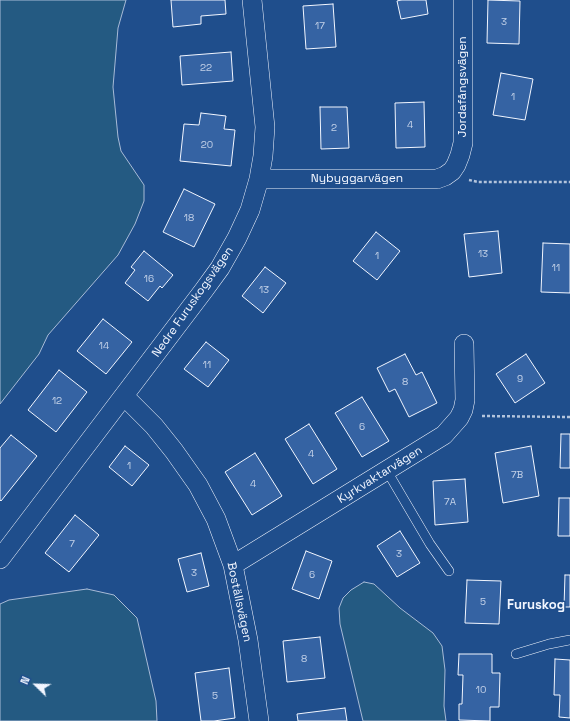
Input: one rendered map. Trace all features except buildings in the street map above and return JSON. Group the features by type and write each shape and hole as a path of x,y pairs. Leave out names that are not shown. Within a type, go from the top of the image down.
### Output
{"street":[{"name":"Nedre Furuskogsvägen","path":"0,559 220,268 237,238 250,210 259,178 263,156 265,127 252,0"},
{"name":"Jordafångsvägen","path":"449,174 458,160 463,143 463,0"},
{"name":"Nybyggarvägen","path":"259,178 437,179 449,174"},
{"name":"Kyrkvaktarvägen","path":"233,565 388,471 444,435 459,418 465,400 464,344"},
{"name":"Boställsvägen","path":"124,396 154,426 174,451 198,485 216,519 233,565 248,640 259,721"}],"lane":[{"path":"388,471 430,544 449,571"},
{"path":"516,654 549,644 570,640"}],"path":[{"path":"449,174 478,182 570,182"},
{"path":"459,418 487,415 570,417"}],"shaded area":[{"path":"0,0 126,0 118,28 113,87 118,137 121,151 144,185 144,201 135,224 118,255 48,335 39,354 0,404"},
{"path":"364,582 374,584 400,608 433,633 442,646 445,670 444,706 446,721 363,721 340,624 339,608 343,598 351,590"},
{"path":"87,589 114,595 137,618 156,701 157,721 0,721 0,604 9,600"}],"district":[{"name":"Furuskog","path":"536,605"}]}
